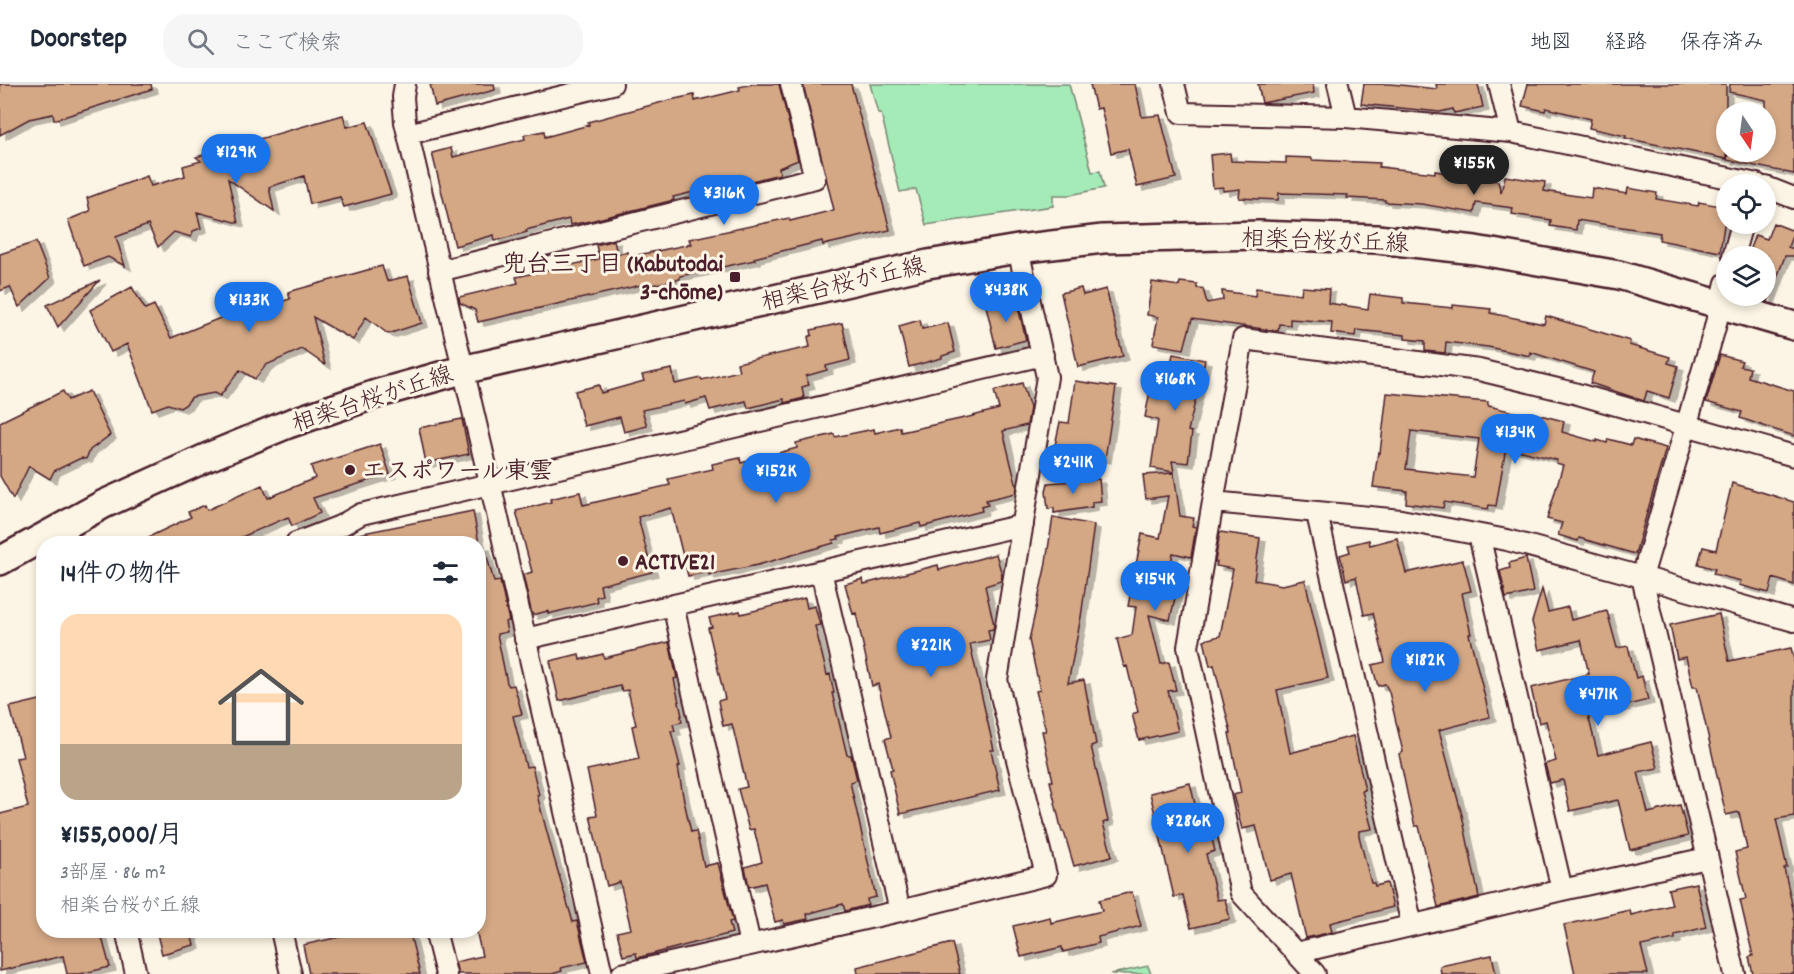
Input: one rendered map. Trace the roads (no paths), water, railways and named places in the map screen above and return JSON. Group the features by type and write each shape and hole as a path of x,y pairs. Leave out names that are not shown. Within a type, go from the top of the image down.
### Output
{"main road":[{"name":"相楽台桜が丘線","path":"46,536 104,504 278,428 379,393 462,370 928,264 1018,249 1103,239 1259,236 1377,239 1475,250 1716,293"},
{"name":"相楽台桜が丘線","path":"1750,306 1794,326"},
{"name":"相楽台桜が丘線","path":"0,561 36,541"}],"street":[{"path":"405,84 403,109 408,134 602,974"},
{"path":"408,134 612,84"},
{"path":"439,271 815,178 791,84"},
{"path":"1174,84 1181,113 1346,117 1511,132 1716,176"},
{"path":"1338,84 1346,117"},
{"path":"1499,84 1511,132"},
{"path":"1776,192 1794,198"},
{"path":"622,974 900,911 1046,875 997,680 1047,377 1018,249"},
{"path":"1720,306 1642,577 1735,974"},
{"path":"1315,974 1241,893 1188,647 1243,339 1479,370 1574,393 1794,456"},
{"path":"343,534 361,514 1043,355"},
{"path":"1213,502 1317,514 1401,520 1507,540 1794,621"},
{"path":"1317,514 1412,925"},
{"path":"525,639 1023,525"},
{"path":"1479,535 1562,890"},
{"path":"821,571 900,911"},
{"path":"673,605 750,944"},
{"path":"1296,953 1707,858"},
{"path":"128,938 136,974"},
{"path":"283,938 291,974"},
{"path":"437,938 446,974"}],"place":[{"name":"兜台三丁目 (Kabutodai 3-chōme)","path":"735,277"},
{"name":"エスポワール東雲","path":"350,470"},
{"name":"ACTIVE21","path":"623,561"}]}
